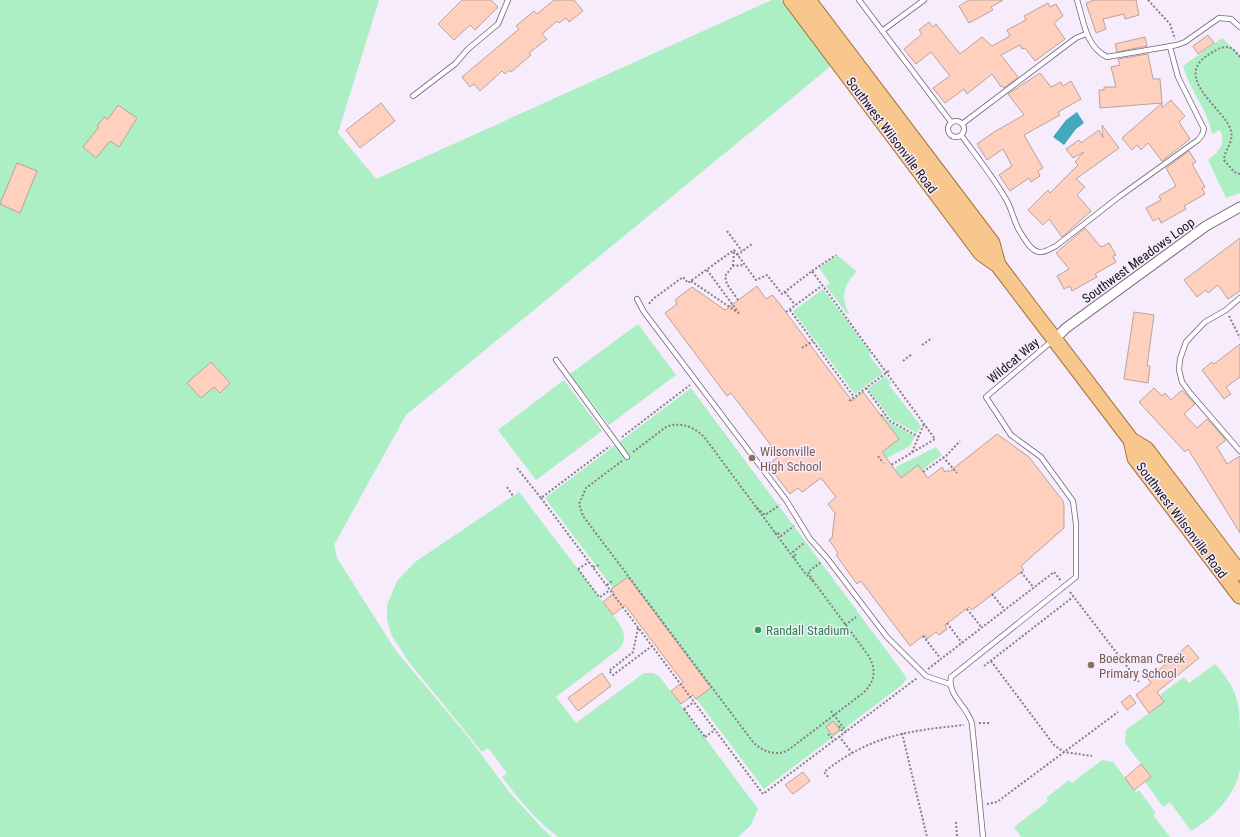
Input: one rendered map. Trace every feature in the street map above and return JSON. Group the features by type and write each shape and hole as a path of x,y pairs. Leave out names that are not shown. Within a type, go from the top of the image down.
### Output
{"main road":[{"name":"Southwest Wilsonville Road","path":"791,0 981,253 998,265 1131,440 1146,449 1240,573"},
{"name":"Southwest Wilsonville Road","path":"808,0 992,243 998,265"},
{"name":"Southwest Wilsonville Road","path":"1131,440 1135,458 1240,596"}],"street":[{"name":"Southwest Meadows Loop","path":"1055,339 1066,328 1206,226 1240,207"}],"lane":[{"path":"413,96 455,64 468,50 498,24 508,0"},
{"path":"859,0 951,122"},
{"path":"882,31 924,0"},
{"path":"1077,0 1086,34 1094,47 1107,57 1178,46 1219,18 1231,19 1240,27"},
{"path":"962,124 1076,38 1086,34"},
{"path":"960,135 986,168 1004,196 1016,225 1031,247 1039,252 1046,251 1056,246 1120,196 1198,140 1202,135 1204,129 1200,119 1183,90 1170,47"},
{"path":"956,121 962,124 964,129 960,135 954,136 949,133 948,128 951,122 956,121"},
{"path":"1240,298 1226,310 1205,322 1186,342 1180,359 1179,370 1182,382 1190,393 1240,451"},
{"path":"637,299 644,312 786,500 798,523 827,558 887,637 923,673 949,684"},
{"name":"Wildcat Way","path":"1055,339 986,397 1011,435 1041,456 1073,501 1076,524 1076,577 1065,586"},
{"path":"556,360 627,457"},
{"path":"982,837 972,724 969,714 952,692 949,684 951,677 996,639 1065,586"}],"path":[{"path":"1148,0 1170,24 1178,46"},
{"path":"1240,57 1233,49 1220,48 1210,54 1201,63 1196,72 1196,77 1207,99 1231,128 1231,143 1224,160 1234,172 1240,174"},
{"path":"727,231 742,251"},
{"path":"737,254 752,244"},
{"path":"734,250 756,280 767,275 782,294 836,254"},
{"path":"733,266 734,250"},
{"path":"649,307 653,299 683,277 688,283 734,250"},
{"path":"738,300 725,279 727,272 733,266 745,265"},
{"path":"691,281 740,314 707,270"},
{"path":"812,271 888,371 936,439 891,465"},
{"path":"786,312 823,285"},
{"path":"785,292 795,305"},
{"path":"790,310 854,397"},
{"path":"1226,310 1240,338"},
{"path":"922,345 932,338"},
{"path":"802,348 812,341"},
{"path":"903,361 912,354"},
{"path":"849,401 888,371"},
{"path":"541,498 696,381"},
{"path":"866,388 890,421 919,437"},
{"path":"881,416 884,413"},
{"path":"672,424 685,425 697,430 756,507 793,558 814,582 871,659 874,674 866,690 782,753 770,752 758,747 753,742 587,522 580,510 580,498 586,488 672,424"},
{"path":"912,452 924,424"},
{"path":"923,472 943,457 960,441"},
{"path":"878,456 883,462"},
{"path":"943,457 957,473"},
{"path":"517,468 607,585 763,794 1054,572 1139,682"},
{"path":"507,487 513,496"},
{"path":"756,507 765,515 786,500"},
{"path":"775,534 777,532 781,536 798,523"},
{"path":"793,558 796,556 793,552 810,539"},
{"path":"814,582 808,572 827,558"},
{"path":"589,562 578,569 600,597 610,590"},
{"path":"593,567 598,564 599,565"},
{"path":"1022,572 1034,588"},
{"path":"607,585 612,582 611,580"},
{"path":"992,594 1005,610"},
{"path":"984,666 1073,597"},
{"path":"967,608 982,628"},
{"path":"846,625 856,617"},
{"path":"947,623 962,643"},
{"path":"638,628 634,652 610,671 613,675 652,646"},
{"path":"923,636 941,659"},
{"path":"991,661 1054,745 1064,752 1092,756"},
{"path":"694,702 684,709 705,737 714,730"},
{"path":"831,711 845,732"},
{"path":"980,805 997,802 1118,712"},
{"path":"828,777 824,772 852,753 881,740 902,733 990,723"},
{"path":"839,726 845,732"},
{"path":"902,733 927,837"},
{"path":"828,734 834,740"},
{"path":"839,736 852,753"},
{"path":"956,822 957,837"}],"green space":[{"path":"0,0 379,0 338,133 376,179 772,0 781,0 831,66 406,415 334,545 337,558 396,651 469,738 510,793 552,837 0,837"},
{"path":"1222,38 1240,55 1240,193 1226,198 1208,160 1218,151 1222,143 1222,135 1220,130 1212,134 1207,116 1183,66"},
{"path":"837,255 856,271 844,293 845,305 849,313 847,314 826,286 830,283 819,268"},
{"path":"823,289 871,353 869,355 883,373 855,394 793,311"},
{"path":"638,324 676,375 609,425 570,374"},
{"path":"885,376 891,383 889,385 921,426 917,433 892,420 868,389"},
{"path":"564,380 602,431 536,480 498,430"},
{"name":"Randall Stadium","path":"691,388 907,678 902,685 764,789 545,498"},
{"path":"884,415 889,422 915,436 910,446 883,460 879,454 899,439 882,417"},
{"path":"936,447 942,455 922,470 893,484 896,467"},
{"path":"519,492 613,615 621,627 624,636 624,640 619,649 556,697 576,723 644,673 653,673 660,677 758,809 751,825 738,837 558,837 528,809 514,793 502,777 507,773 488,748 482,752 409,662 392,636 387,620 387,605 397,581 415,562"},
{"path":"1215,664 1229,681 1238,705 1240,724 1240,770 1233,789 1222,805 1207,820 1191,831 1170,802 1163,807 1145,782 1151,777 1125,743 1126,730 1164,702 1160,695 1184,677 1189,683"},
{"path":"1102,760 1113,762 1136,792 1139,790 1156,813 1153,815 1170,837 1021,837 1014,827 1048,801 1046,798 1069,780 1072,783"}],"water":[{"path":"1077,112 1084,123 1076,129 1064,145 1053,137 1066,120"}],"building":[{"path":"462,0 491,0 498,7 475,30 470,25 454,40 438,24"},
{"path":"554,0 574,0 583,11 569,22 566,18 559,23 557,21 542,34 547,39 529,53 531,55 511,72 509,70 505,74 502,71 480,91 474,84 470,87 462,77 519,29 516,26 534,11 537,14"},
{"path":"969,0 1003,0 991,7 993,10 969,23 959,6"},
{"path":"1094,0 1136,0 1139,15 1125,19 1124,14 1103,19 1106,29 1096,33 1086,3"},
{"path":"1048,3 1050,7 1056,4 1063,16 1054,23 1065,39 1035,61 1025,48 1022,49 1020,45 1001,55 1018,77 1004,88 1002,86 1001,87 992,74 967,94 964,89 945,103 933,88 950,76 931,52 916,64 904,49 922,34 919,30 929,22 933,27 936,24 960,54 982,37 992,46 1010,36 1007,30 1026,20 1024,16"},
{"path":"1208,35 1214,43 1198,54 1193,46"},
{"path":"1145,37 1147,46 1117,52 1115,44"},
{"path":"1148,54 1153,79 1160,79 1162,103 1100,108 1099,90 1104,90 1104,87 1116,87 1111,67 1120,65 1118,59"},
{"path":"1040,73 1051,87 1061,82 1063,86 1071,81 1081,99 1058,112 1060,115 1024,135 1043,168 1038,171 1040,176 1031,182 1029,178 1010,191 999,175 1012,166 1003,149 987,160 977,144 994,132 1024,115 1008,94"},
{"path":"1171,100 1185,116 1179,122 1190,139 1162,161 1148,143 1141,150 1137,145 1132,150 1122,138 1162,103 1162,108"},
{"path":"381,103 395,121 360,148 346,130"},
{"path":"118,105 137,118 119,147 110,141 96,158 83,147 99,127 97,126 104,117 108,119"},
{"path":"1102,125 1119,148 1076,179 1085,187 1077,195 1091,211 1062,237 1049,219 1043,225 1028,210 1048,190 1050,193 1078,165 1075,162 1084,152 1073,158 1066,149 1079,140 1081,143 1099,130 1103,138"},
{"path":"1189,151 1196,162 1192,164 1205,187 1202,188 1205,194 1184,206 1186,209 1161,223 1159,218 1153,221 1146,208 1161,200 1159,196 1176,186 1166,168"},
{"path":"17,163 37,171 20,213 0,204"},
{"path":"1085,228 1101,247 1109,243 1116,255 1113,256 1116,262 1095,274 1097,277 1072,291 1070,286 1064,289 1057,276 1069,269 1056,253"},
{"path":"1240,238 1240,291 1228,299 1218,285 1208,293 1206,290 1197,297 1184,280"},
{"name":"Wilsonville High School","path":"757,286 766,299 772,295 776,299 852,401 863,392 899,439 882,452 901,478 918,465 928,478 942,467 945,472 948,470 949,472 997,434 1029,457 1063,501 1064,528 1021,566 1024,570 972,610 969,607 945,625 947,629 939,635 936,632 927,639 924,635 910,646 861,581 857,584 836,555 838,553 829,540 832,538 835,513 828,504 836,497 821,478 802,492 798,488 790,494 768,465 779,456 731,393 727,396 665,313 677,304 675,300 692,287 725,310"},
{"path":"1134,312 1154,315 1147,366 1150,366 1148,383 1124,379"},
{"path":"1240,344 1240,377 1226,387 1231,394 1224,399 1202,370 1212,362 1214,364"},
{"path":"211,362 230,383 220,393 214,387 201,398 187,383"},
{"path":"1154,388 1162,396 1165,393 1171,400 1182,390 1195,404 1184,414 1197,428 1207,419 1226,440 1217,447 1227,464 1240,456 1240,533 1188,449 1185,452 1139,402"},
{"path":"628,577 711,688 696,699 693,695 681,704 671,691 683,682 625,605 613,615 603,602 614,593 611,589"},
{"path":"1188,645 1199,658 1157,692 1164,702 1149,713 1136,695 1151,683 1148,679"},
{"path":"602,673 611,686 578,711 568,698"},
{"path":"1130,695 1136,703 1127,710 1121,702"},
{"path":"833,721 840,730 832,735 826,727"},
{"path":"1141,764 1151,777 1134,790 1125,778"},
{"path":"803,772 810,781 793,794 785,785"}],"place":[{"name":"Wilsonville High School","path":"752,458"},
{"name":"Randall Stadium","path":"758,630"},
{"name":"Boeckman Creek Primary School","path":"1091,665"}]}
